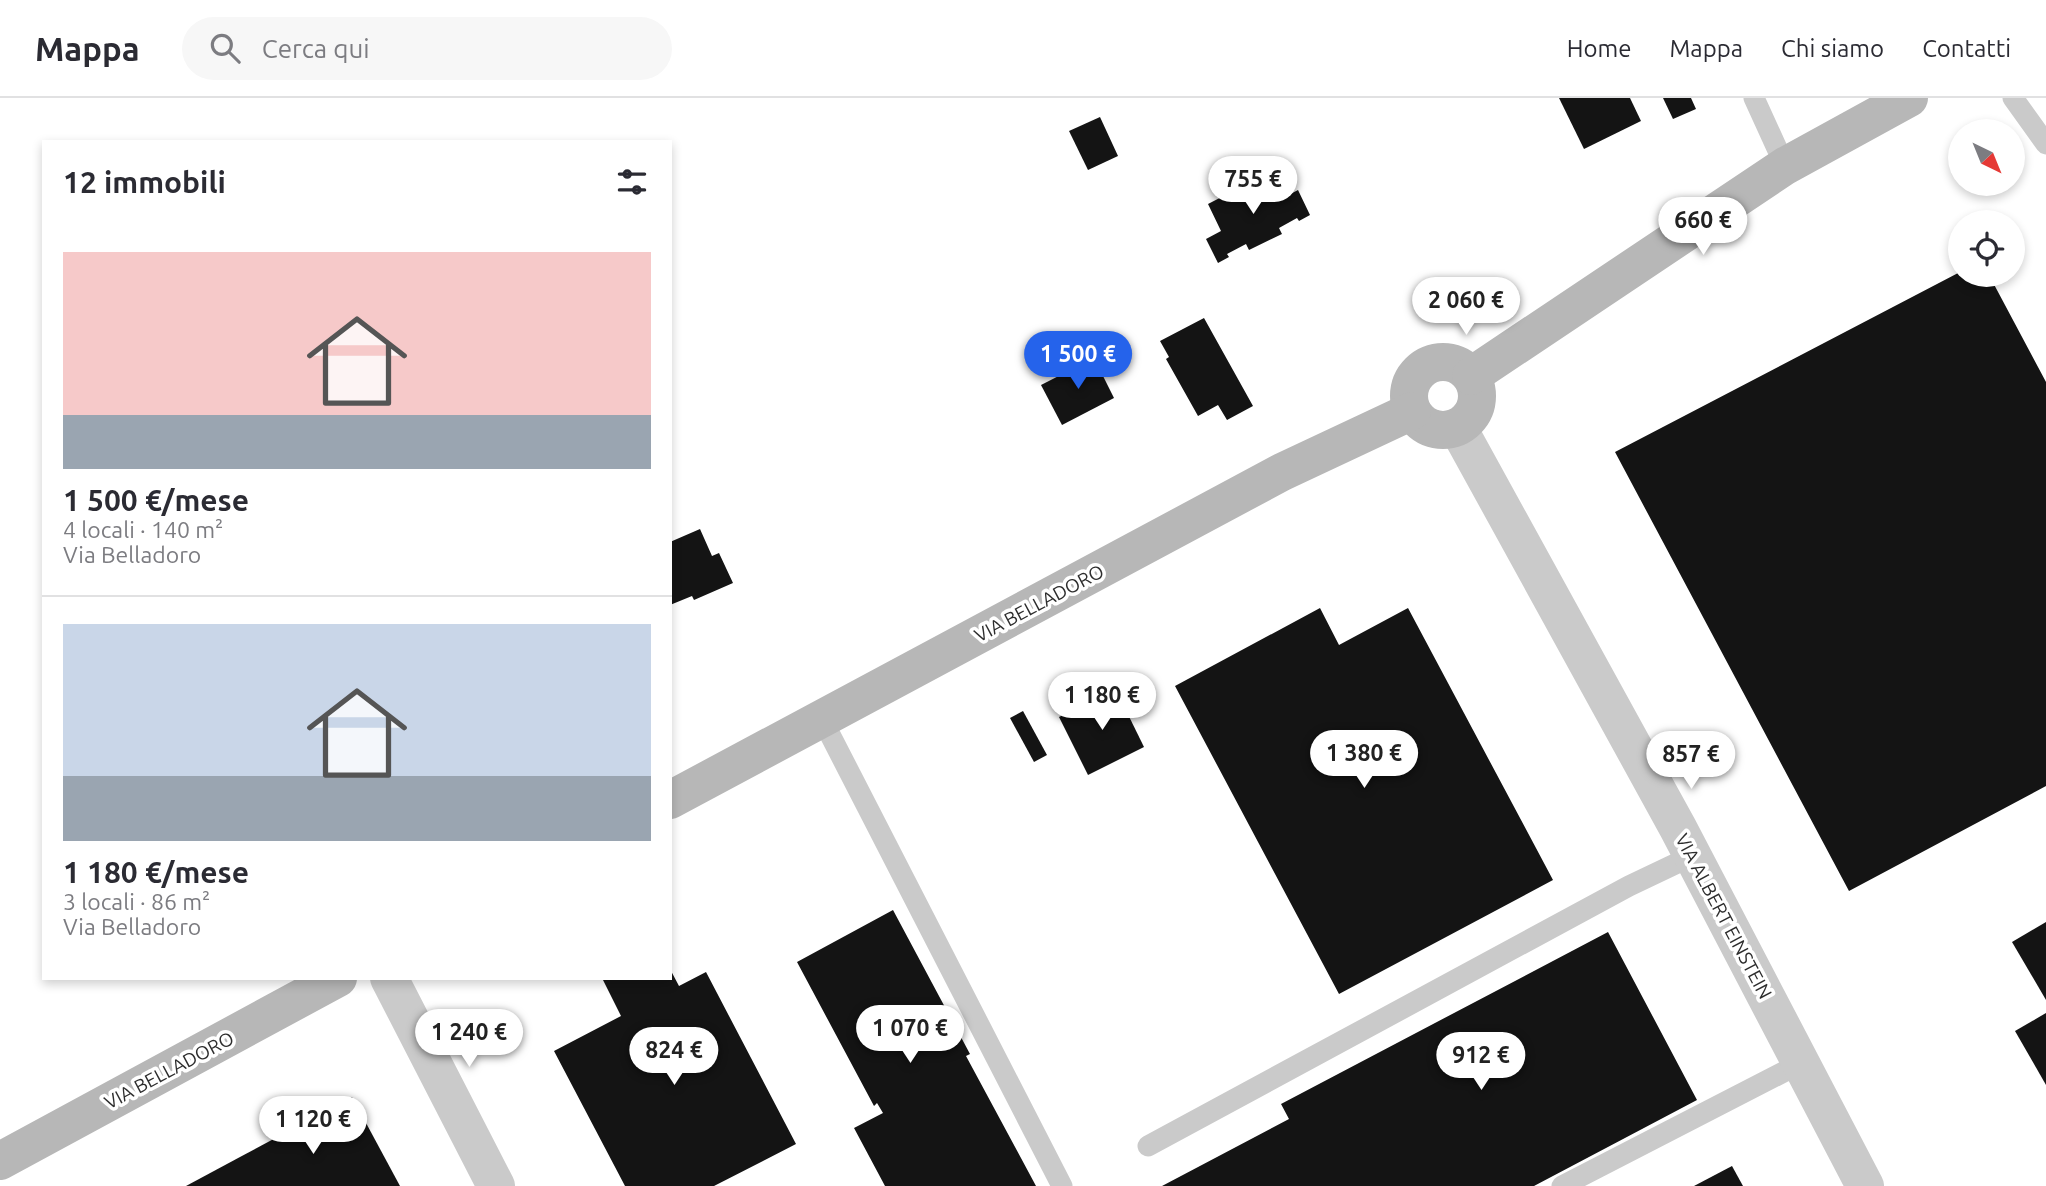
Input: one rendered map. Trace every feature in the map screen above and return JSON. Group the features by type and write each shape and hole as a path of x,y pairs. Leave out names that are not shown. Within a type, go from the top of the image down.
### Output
{"main road":[{"path":"1471,376 1786,166 1909,98"},
{"path":"1450,362 1462,367 1471,376 1477,389 1477,405 1470,419 1458,428 1444,431 1431,429 1419,422 1412,411 1409,391 1417,373 1437,363 1450,362"},
{"name":"VIA BELLADORO","path":"672,799 1283,472 1412,411"},
{"name":"VIA BELLADORO","path":"0,1161 334,980"}],"street":[{"name":"VIA ALBERT EINSTEIN","path":"1458,428 1692,856 1866,1186"},
{"path":"390,980 496,1186"}],"lane":[{"path":"1754,98 1786,166"},
{"path":"2013,98 2046,144"},
{"path":"822,719 1062,1186"},
{"path":"1148,1146 1629,886 1692,856"},
{"path":"1562,1186 1801,1063"}],"building":[{"path":"1559,98 1630,98 1641,121 1584,149"},
{"path":"1663,98 1691,98 1696,109 1673,119"},
{"path":"1100,117 1118,156 1088,170 1069,131"},
{"path":"1268,173 1281,199 1298,190 1310,215 1299,221 1297,218 1279,228 1282,234 1249,250 1246,244 1227,254 1229,257 1218,263 1206,239 1221,231 1208,204"},
{"path":"1948,278 1948,287 1995,287 2046,382 2046,786 1849,891 1615,452"},
{"path":"1204,318 1253,406 1227,420 1218,405 1198,416 1166,359 1169,357 1160,341"},
{"path":"1094,358 1114,398 1062,425 1041,385"},
{"path":"700,529 712,556 719,553 733,583 694,600 692,596 672,604 672,541"},
{"path":"1320,608 1339,645 1408,608 1553,880 1339,994 1175,686"},
{"path":"1116,690 1144,747 1088,775 1059,717"},
{"path":"1023,711 1047,755 1034,762 1010,718"},
{"path":"893,910 970,1054 966,1056 1036,1186 885,1186 854,1128 883,1113 877,1103 874,1106 797,962"},
{"path":"2046,922 2046,1000 2012,942"},
{"path":"1608,932 1697,1100 1534,1186 1162,1186 1289,1119 1281,1104"},
{"path":"706,972 796,1144 714,1186 625,1186 554,1051 621,1016 603,980 672,980 672,973 679,986"},
{"path":"2046,1013 2046,1085 2015,1031"},
{"path":"352,1097 400,1186 186,1186 240,1157"},
{"path":"1732,1166 1743,1186 1694,1186"}]}
